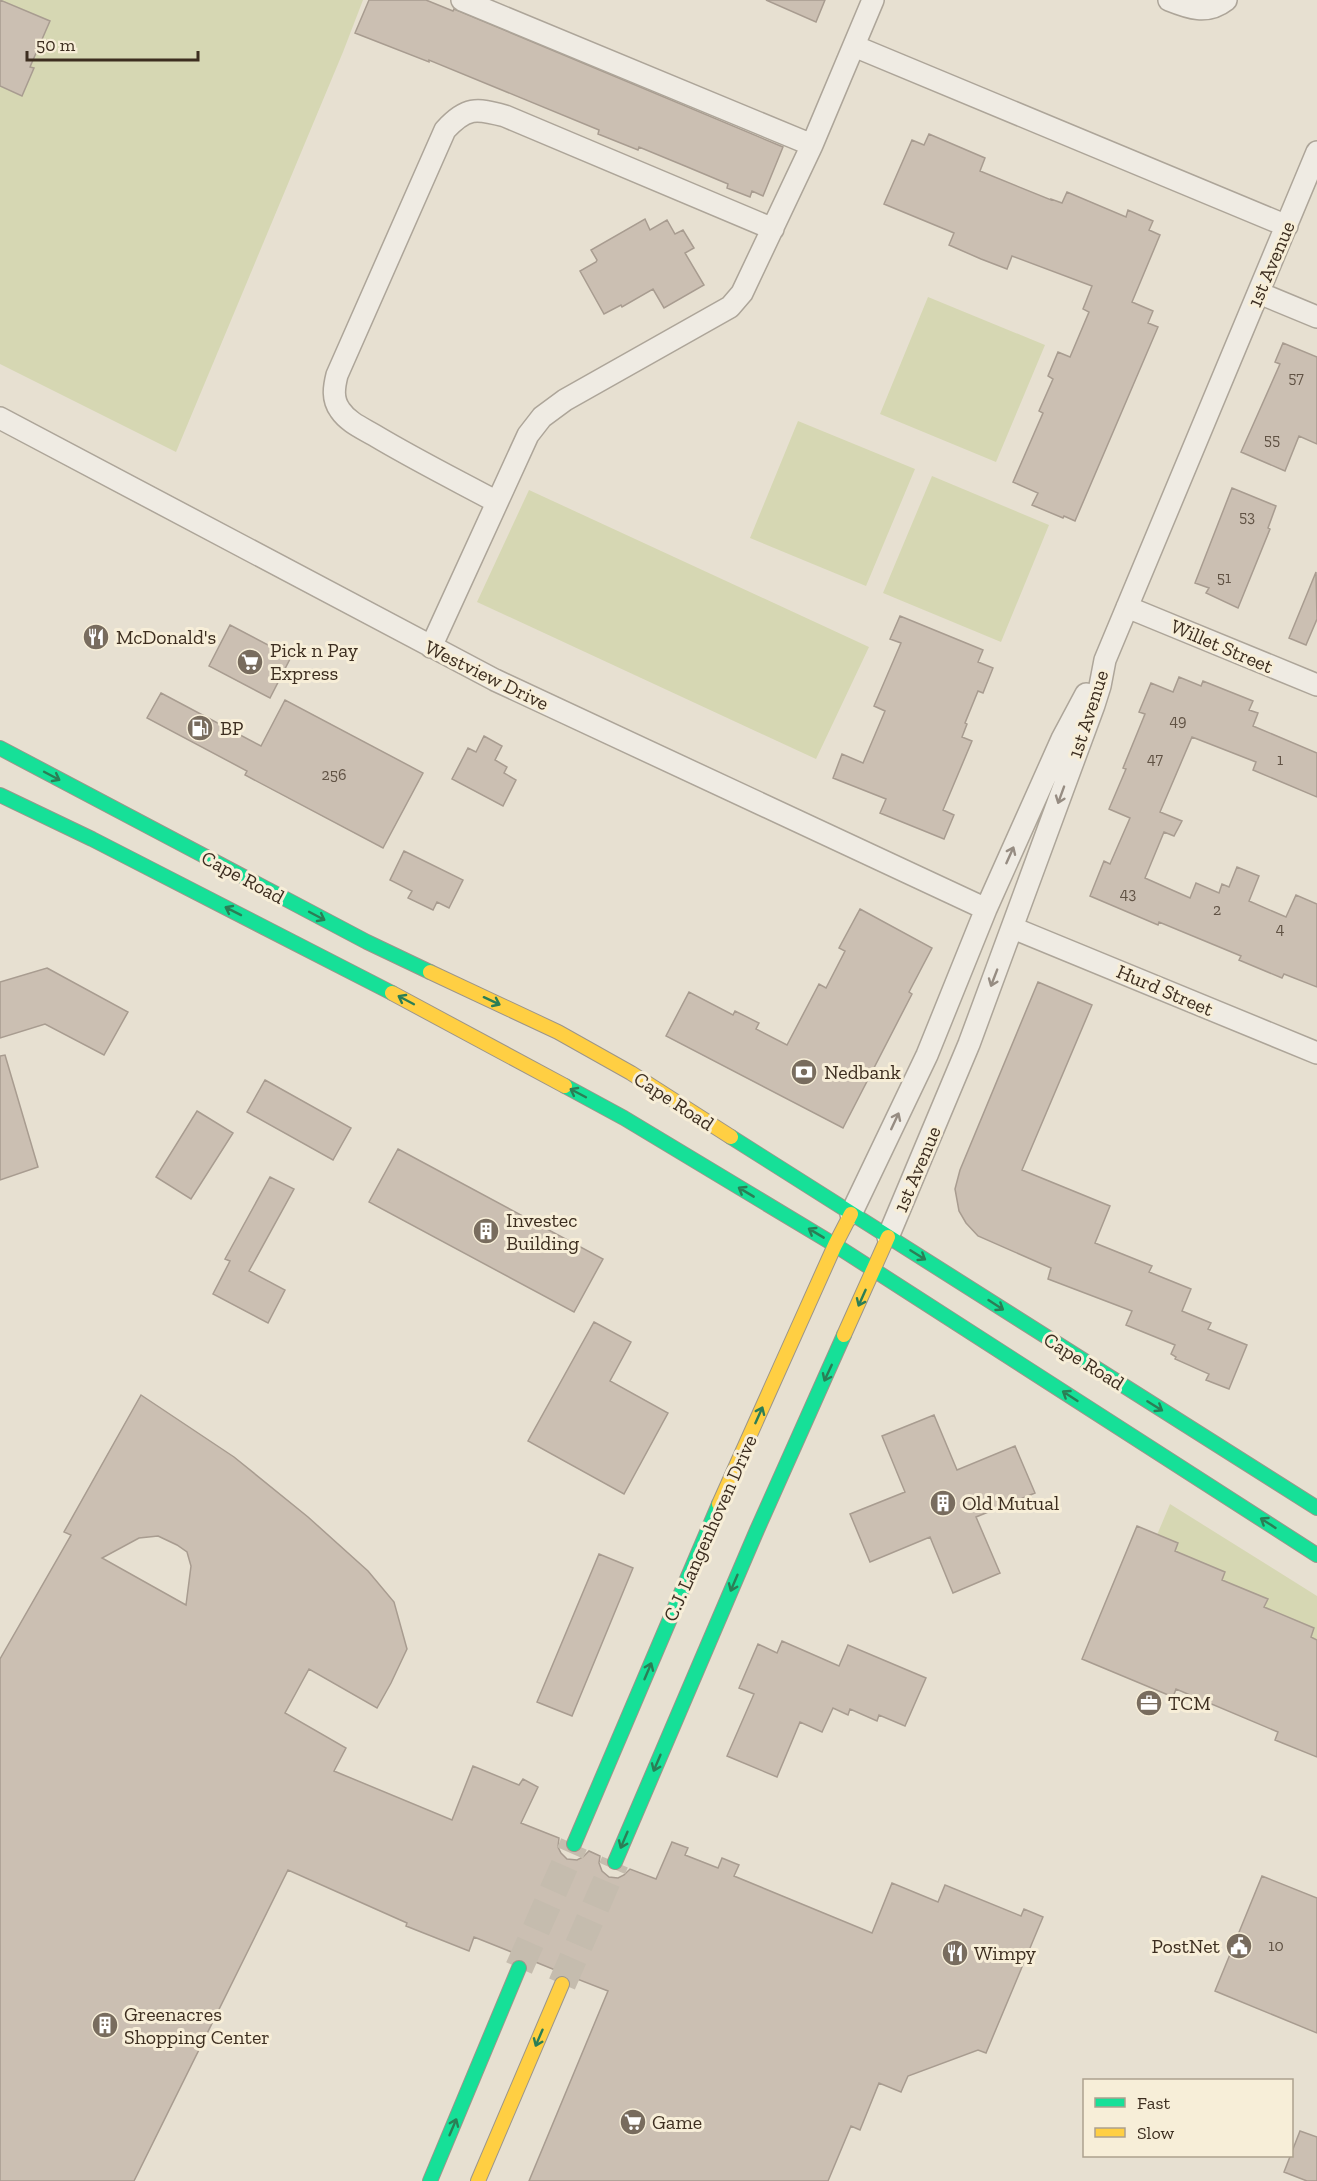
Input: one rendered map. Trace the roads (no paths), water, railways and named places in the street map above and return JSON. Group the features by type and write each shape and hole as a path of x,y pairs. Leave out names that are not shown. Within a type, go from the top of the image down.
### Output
{"main road":[{"name":"Cape Road","path":"0,748 367,942 558,1032 631,1073 1317,1508"},
{"name":"Cape Road","path":"0,795 92,839 355,973 624,1118 835,1245 1317,1555"},
{"name":"C.J. Langenhoven Drive","path":"574,1844 715,1514 851,1214"},
{"path":"615,1862 757,1530 875,1271 888,1237"},
{"path":"430,2181 519,1968"},
{"path":"478,2181 562,1984"}],"street":[{"path":"462,0 812,145"},
{"path":"431,647 528,435 542,417 565,400 730,307 742,292 750,280 812,145 873,0"},
{"path":"1169,0 1201,10 1218,7 1226,0"},
{"path":"854,46 1287,226"},
{"path":"497,502 349,420 340,411 335,401 334,390 337,375 445,130 453,121 471,111 483,110 505,116 773,229"},
{"name":"1st Avenue","path":"888,1237 956,1077 1013,928 1097,696 1105,660 1317,152"},
{"path":"1259,293 1317,317"},
{"name":"Westview Drive","path":"1,420 495,680 986,909"},
{"name":"Willet Street","path":"1127,607 1317,685"},
{"name":"1st Avenue","path":"851,1214 927,1055 986,909 1062,739 1105,660"},
{"name":"Hurd Street","path":"1013,928 1317,1053"}],"tunnel":[{"path":"519,1968 574,1844"},
{"path":"562,1984 615,1862"}],"place":[{"name":"McDonald's","path":"96,637"},
{"name":"Pick n Pay Express","path":"250,662"},
{"name":"BP","path":"200,728"},
{"name":"Nedbank","path":"804,1072"},
{"name":"Investec Building","path":"486,1231"},
{"name":"Old Mutual","path":"943,1503"},
{"name":"TCM","path":"1149,1703"},
{"name":"PostNet","path":"1239,1946"},
{"name":"Wimpy","path":"955,1953"},
{"name":"Greenacres Shopping Center","path":"105,2025"},
{"name":"Game","path":"633,2122"}]}
